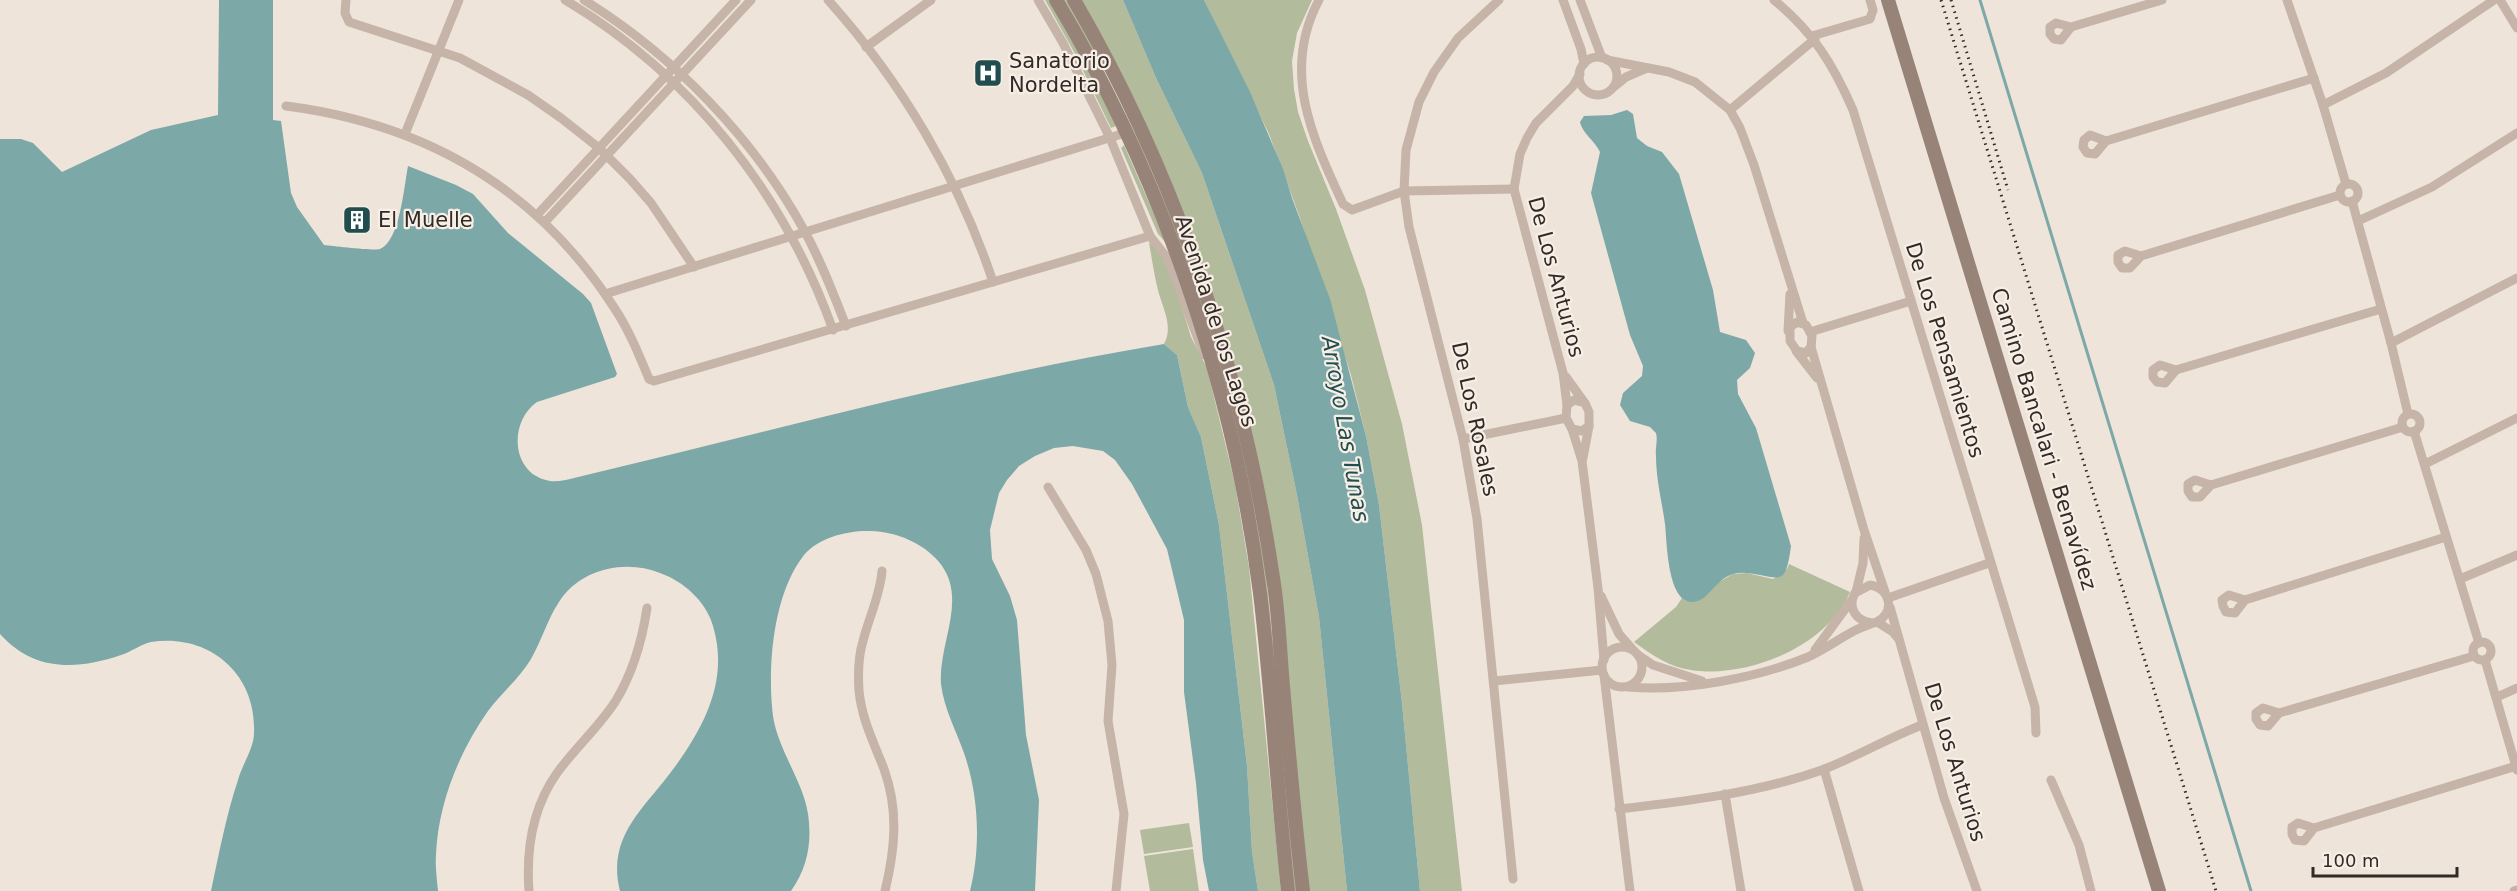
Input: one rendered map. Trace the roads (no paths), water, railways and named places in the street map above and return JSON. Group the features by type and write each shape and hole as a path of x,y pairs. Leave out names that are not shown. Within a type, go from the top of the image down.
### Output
{"street":[{"path":"346,0 345,13 349,22 439,50 496,76 528,95 602,151 651,203 694,267"},
{"path":"405,134 459,0"},
{"path":"565,0 612,32 666,75 722,132 792,236 819,290 833,330"},
{"path":"584,0 674,67 725,120 765,170 805,232 846,326"},
{"path":"541,219 666,75 736,0"},
{"path":"602,151 674,82 751,0"},
{"path":"828,0 866,48 920,124 981,245 993,282"},
{"path":"866,48 931,0"},
{"path":"1038,0 1063,43 1110,138 1150,236 1168,259 1197,339 1218,384"},
{"name":"Avenida de los Lagos","path":"1056,0 1075,31 1150,187 1180,263 1218,384 1244,495 1260,594 1288,891"},
{"name":"Avenida de los Lagos","path":"1074,0 1102,52 1164,183 1221,337 1246,433 1274,588 1303,891"},
{"path":"1319,0 1310,19 1301,50 1300,81 1307,114 1343,204 1352,210 1404,191 1514,189"},
{"name":"De Los Rosales","path":"1498,0 1458,38 1434,72 1422,96 1407,144 1404,191 1409,227 1464,439 1484,573 1513,879"},
{"path":"1563,0 1581,49 1581,84 1592,94"},
{"path":"1580,0 1604,59 1617,72 1613,88"},
{"name":"De Los Pensamientos","path":"1774,0 1813,38 1829,60 1853,110 2035,707 2036,733"},
{"path":"1730,110 1813,38 1869,19 1874,10 1870,0"},
{"name":"Camino Bancalari - Benavídez","path":"1888,0 2159,891"},
{"path":"2071,27 2162,0"},
{"path":"2287,0 2323,105 2346,184"},
{"path":"2323,105 2386,73 2494,0"},
{"path":"2500,0 2517,28"},
{"path":"1582,69 1592,59 1604,59 1669,72 1695,82 1730,110 1740,128 1754,165 1790,285 1803,323 1813,340 1806,353 1796,351"},
{"path":"1561,97 1578,93 1604,94 1626,77 1649,67"},
{"name":"De Los Anturios","path":"1563,373 1514,189 1520,154 1527,138 1536,123 1573,86 1582,69"},
{"path":"2106,141 2314,78"},
{"path":"286,106 333,113 405,134 456,157 491,180 541,219 572,252 617,311 650,378 654,381 1150,236"},
{"path":"605,294 1125,133"},
{"path":"2358,221 2432,187 2517,134"},
{"path":"2346,184 2358,190 2357,196 2352,201 2345,201 2340,195 2341,189 2346,184"},
{"path":"2141,256 2340,195"},
{"path":"2352,201 2408,414"},
{"path":"2391,343 2517,278"},
{"path":"1790,285 1788,333 1790,341 1822,385"},
{"path":"1810,332 1911,301"},
{"path":"2176,370 2381,309"},
{"path":"1788,333 1793,324 1803,323"},
{"path":"1811,347 1864,530 1863,563 1852,605 1856,616 1866,622 1875,622 1893,632 1901,643"},
{"path":"1563,373 1589,412 1589,426 1582,460"},
{"path":"1563,373 1567,405 1566,418 1582,460 1598,588 1603,673 1630,891"},
{"path":"1567,405 1574,400 1585,403"},
{"path":"2408,414 2416,416 2419,420 2418,428 2414,431 2407,431 2403,427 2402,419 2408,414"},
{"path":"1464,439 1566,418"},
{"path":"2425,464 2517,418"},
{"path":"1572,429 1582,431 1589,426"},
{"path":"2211,485 2403,427"},
{"path":"2414,431 2479,643"},
{"path":"1048,486 1086,549 1096,574 1108,621 1112,665 1108,722 1124,814 1116,891"},
{"name":"De Los Anturios","path":"1864,530 1901,643 1944,798 1977,891"},
{"path":"2245,600 2446,537"},
{"path":"2460,579 2517,555"},
{"path":"1887,598 1989,562"},
{"path":"882,570 879,593 862,641 859,679 865,723 886,776 894,816 895,848 885,891"},
{"path":"1809,656 1827,638 1854,596 1870,585 1887,598"},
{"path":"1598,588 1614,624 1641,660 1642,673 1639,679 1625,687 1609,708"},
{"path":"1603,673 1611,684 1625,687 1653,688 1730,680 1809,656 1875,622 1886,615 1887,598"},
{"path":"529,891 530,842 548,788 557,773 601,723 623,688 638,651 647,608"},
{"path":"2479,643 2487,644 2490,649 2489,657 2485,660 2474,656 2473,648 2479,643"},
{"path":"1604,660 1608,654 1620,648 1635,652 1662,668 1711,683"},
{"path":"2279,713 2474,656"},
{"path":"2314,828 2516,768 2485,660"},
{"path":"1494,681 1603,673"},
{"path":"2497,697 2517,688"},
{"path":"1619,809 1762,787 1824,769 1922,725"},
{"path":"1824,769 1859,891"},
{"path":"2051,780 2079,845 2091,891"},
{"path":"1725,794 1741,891"}],"water":[{"path":"219,0 273,0 273,120 281,121 291,193 297,207 324,245 380,249 387,244 397,224 408,166 473,194 508,233 591,303 617,374 615,377 537,402 528,411 521,422 518,447 527,469 537,477 559,481 868,406 1090,357 1164,344 1177,355 1188,407 1201,437 1219,525 1247,766 1252,852 1258,891 1209,891 1203,860 1184,692 1184,620 1167,549 1132,484 1115,460 1103,451 1073,446 1054,448 1019,466 999,493 990,530 992,559 1010,596 1017,620 1026,735 1039,800 1035,891 970,891 977,839 973,787 964,753 947,711 941,684 941,668 952,606 952,590 948,576 939,562 925,549 908,539 890,533 871,531 835,536 810,549 794,571 779,610 772,654 773,716 780,741 805,802 809,824 809,844 805,863 791,891 620,891 617,872 618,854 623,838 640,810 674,768 695,736 711,701 718,665 717,646 710,617 692,593 677,581 660,573 632,567 618,567 591,575 568,591 555,609 527,666 493,704 468,744 452,779 441,817 436,860 438,891 211,891 230,807 254,733 253,711 238,675 209,651 192,644 172,641 151,642 105,660 72,665 42,661 27,655 0,634 0,139 21,139 33,143 62,172 151,130 218,115"},
{"name":"Arroyo Las Tunas","path":"1123,0 1204,0 1250,92 1283,169 1330,299 1366,436 1379,505 1402,703 1420,891 1347,891 1319,617 1274,385 1202,173 1156,78"},
{"path":"1627,110 1633,114 1637,138 1647,146 1662,152 1679,174 1713,290 1720,332 1746,340 1755,353 1750,368 1737,380 1738,394 1756,428 1791,546 1783,575 1774,577 1736,573 1721,581 1699,601 1692,602 1684,599 1678,592 1670,569 1657,473 1656,433 1650,427 1630,421 1620,405 1623,393 1642,376 1643,366 1630,335 1591,193 1600,152 1583,130 1580,122 1584,116 1611,115"}],"waterway":[{"path":"1980,0 2251,891"}],"railway":[{"path":"1941,0 2216,891"},
{"path":"1951,0 2008,190"}],"place":[{"name":"Sanatorio Nordelta","path":"988,73"},
{"name":"El Muelle","path":"357,220"}]}
